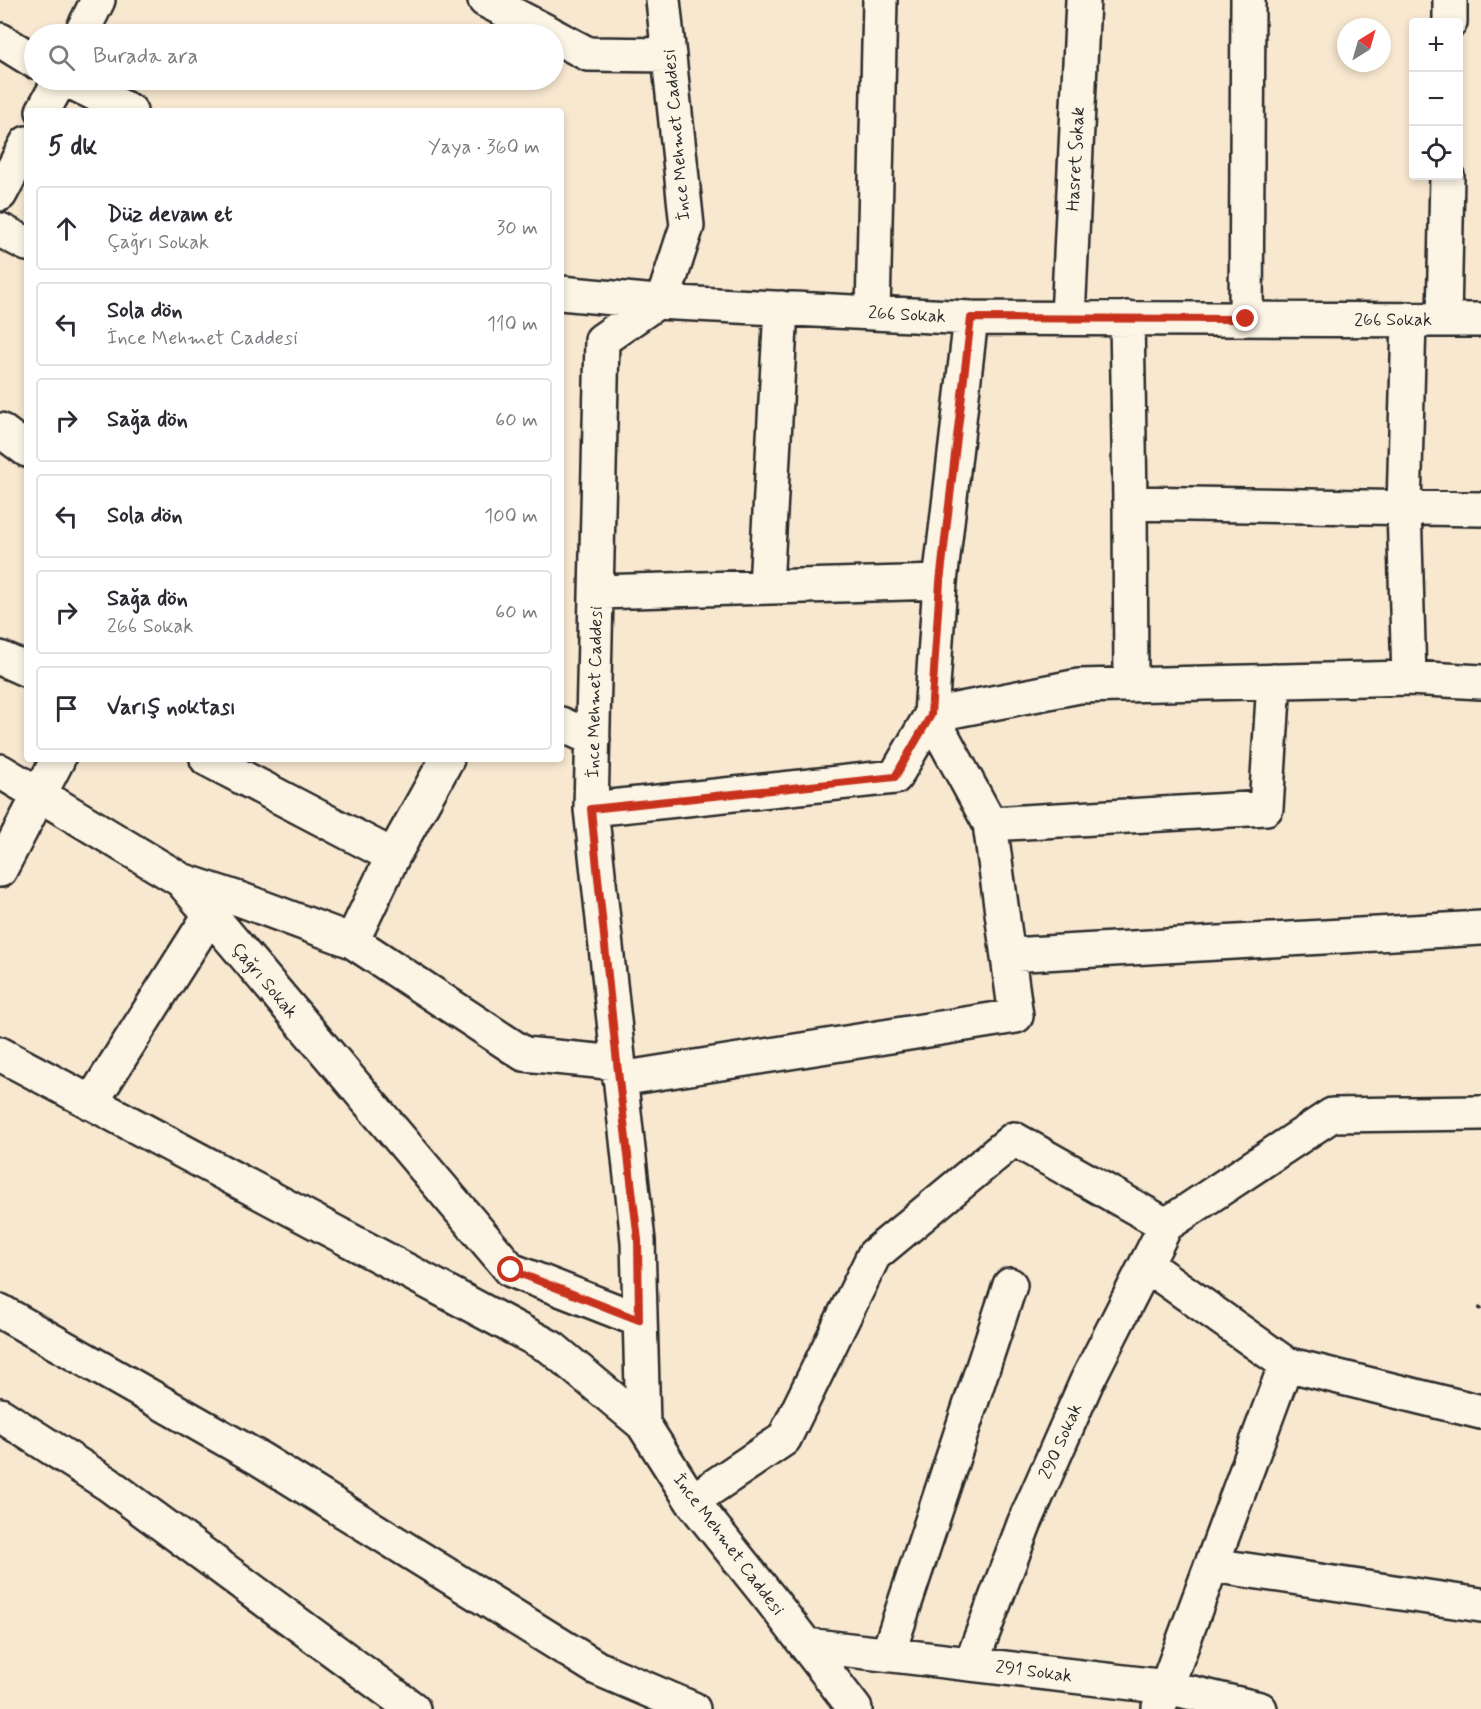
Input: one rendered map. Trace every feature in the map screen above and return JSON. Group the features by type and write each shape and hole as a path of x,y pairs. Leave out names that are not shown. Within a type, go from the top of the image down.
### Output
{"street":[{"path":"86,24 98,0"},
{"path":"486,0 531,24"},
{"name":"İnce Mehmet Caddesi","path":"663,0 687,226 664,297 602,340 591,809 638,1240 643,1424 692,1501 772,1600 855,1709"},
{"path":"873,313 880,0"},
{"name":"Hasret Sokak","path":"1068,318 1083,0"},
{"path":"1246,319 1248,0"},
{"path":"1450,0 1450,18"},
{"path":"0,40 24,55"},
{"path":"564,41 588,54 669,56"},
{"path":"46,108 55,90"},
{"path":"87,90 124,108"},
{"path":"0,194 24,148"},
{"path":"1444,320 1447,180"},
{"path":"0,230 24,242"},
{"name":"266 Sokak","path":"564,293 656,302 971,318 1481,320"},
{"path":"766,586 781,308"},
{"path":"591,809 895,777 931,715 940,582 971,318"},
{"path":"1126,318 1131,685"},
{"path":"1409,319 1404,508 1409,678"},
{"path":"0,430 24,448"},
{"path":"1130,502 1481,509"},
{"path":"596,592 940,582"},
{"path":"0,658 24,669"},
{"path":"931,715 1079,686 1409,678 1481,682"},
{"path":"990,824 1266,808 1274,681"},
{"path":"0,771 181,880 352,941 524,1054 619,1071 1016,1016 990,824 931,715"},
{"path":"564,725 593,739"},
{"path":"0,870 56,762"},
{"path":"213,762 393,856"},
{"path":"352,941 393,856 445,762"},
{"name":"Çağrı Sokak","path":"181,880 511,1270 639,1320"},
{"path":"91,1103 210,915"},
{"path":"1008,955 1481,928"},
{"path":"0,1054 552,1348 643,1424"},
{"path":"692,1501 784,1440 874,1255 1014,1139 1167,1225 1332,1115 1481,1113"},
{"name":"290 Sokak","path":"971,1664 1028,1514 1087,1381 1167,1225"},
{"path":"1146,1265 1286,1364 1481,1412"},
{"path":"888,1654 1010,1285"},
{"path":"0,1311 260,1459 597,1668 693,1709"},
{"path":"1163,1698 1286,1364"},
{"path":"0,1415 108,1484 413,1709"},
{"path":"1212,1565 1479,1599"},
{"name":"291 Sokak","path":"806,1645 971,1664 1163,1698 1260,1709"}],"route":[{"path":"511,1270 639,1320 638,1240 591,809 895,777 931,715 940,582 971,318 1246,319"}]}
